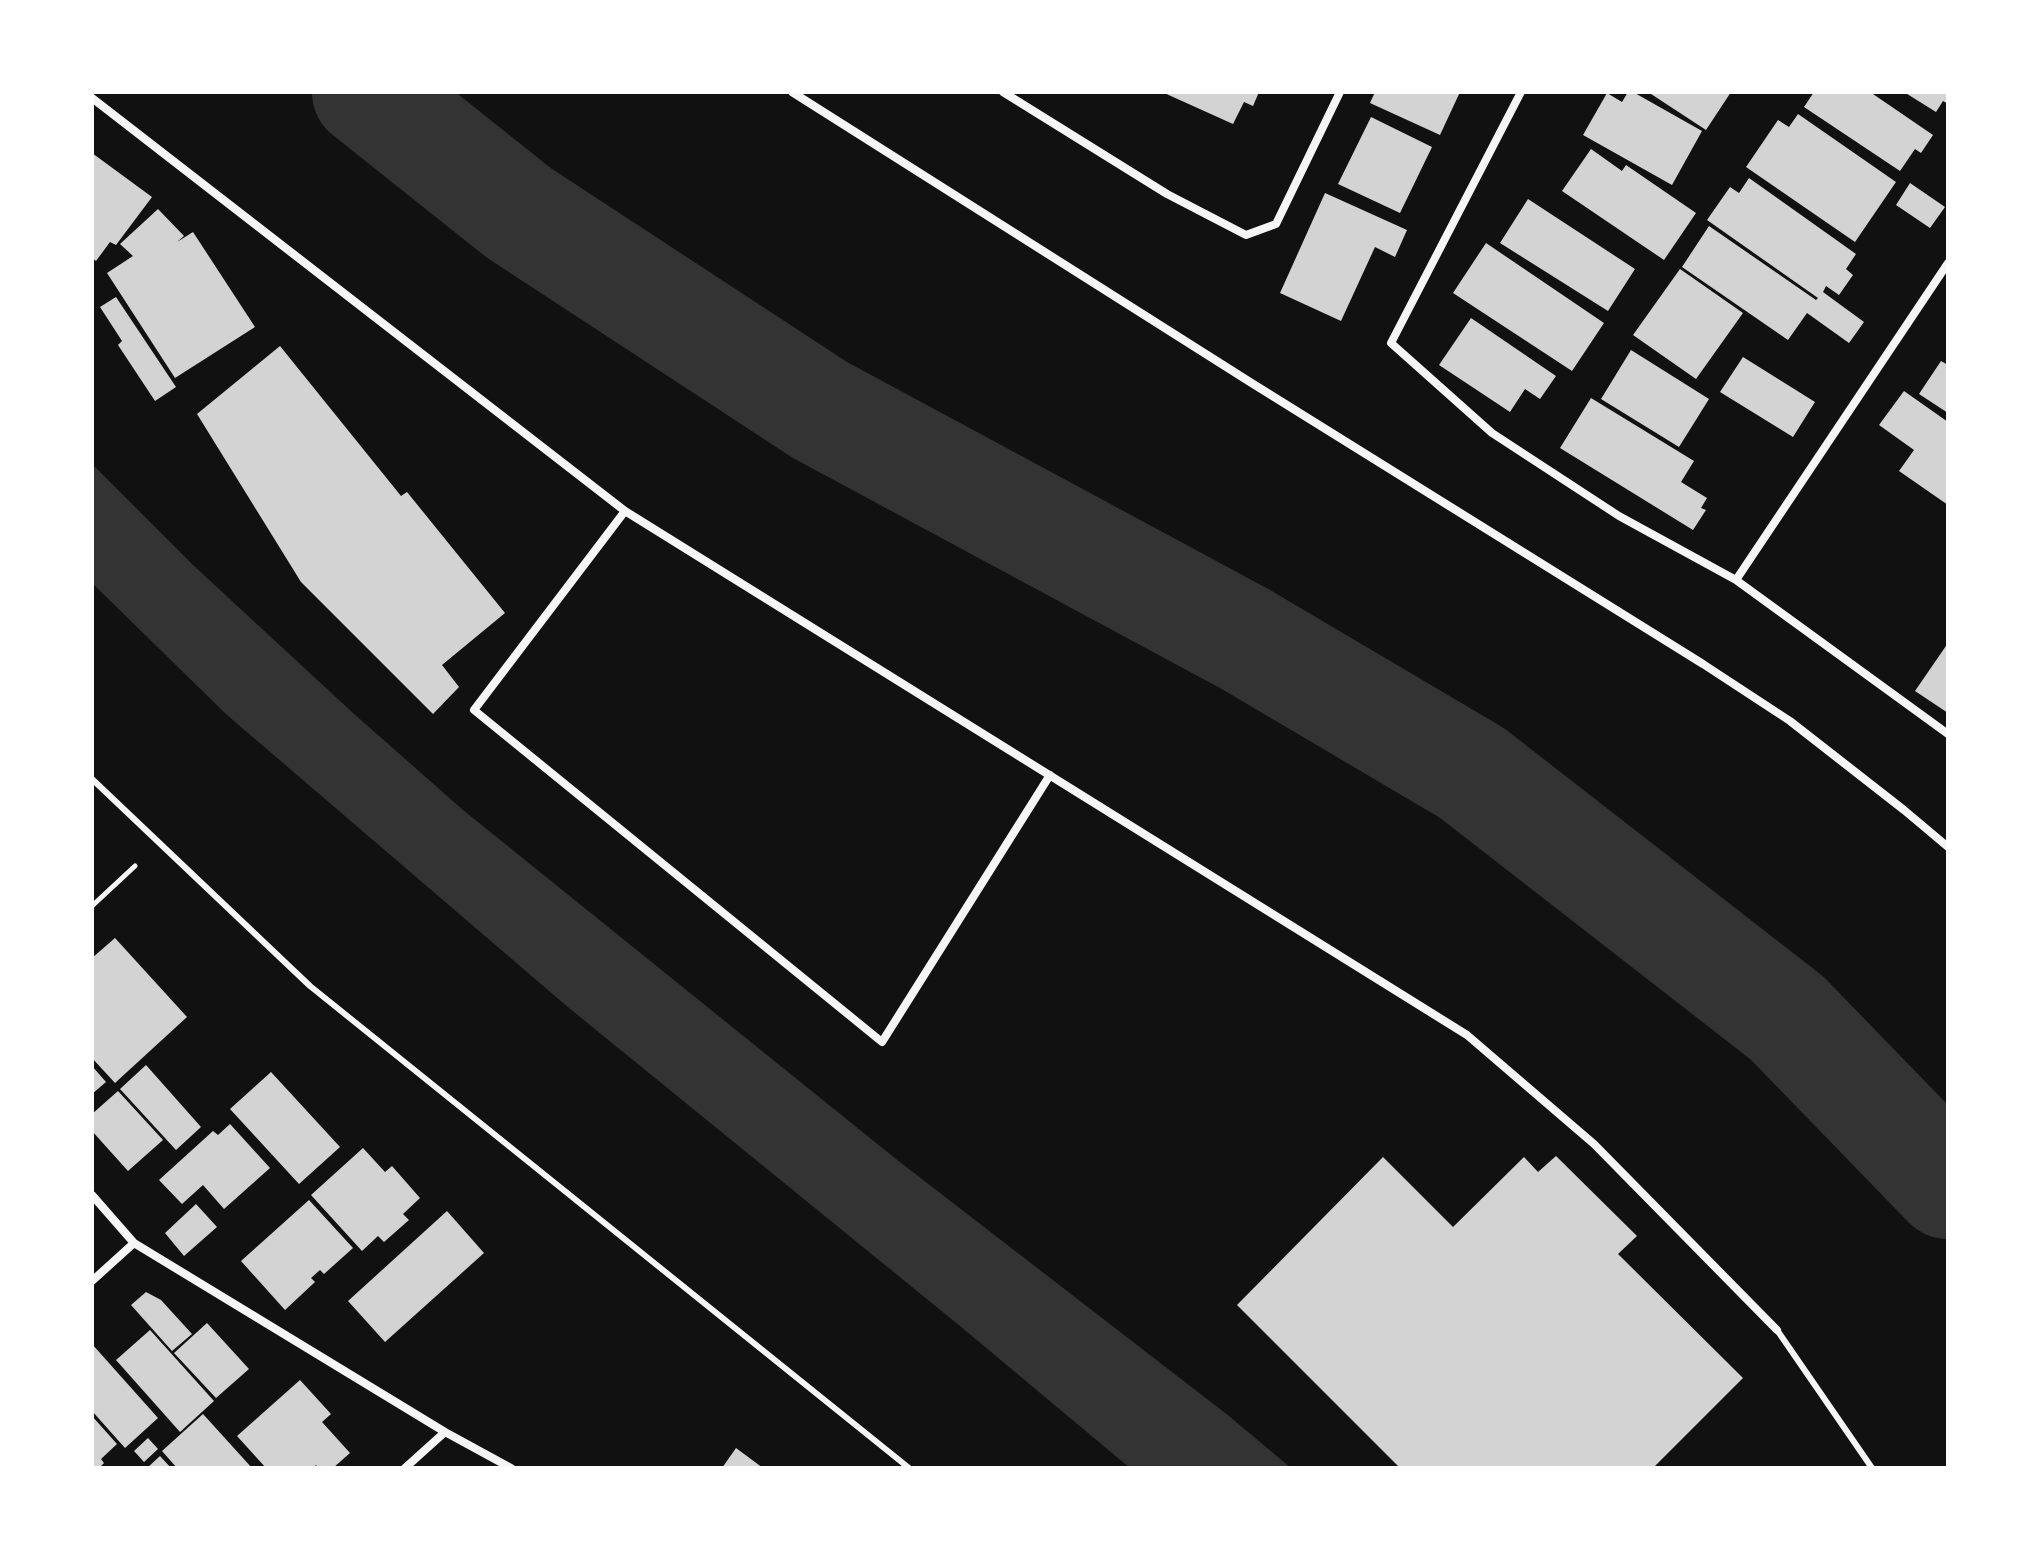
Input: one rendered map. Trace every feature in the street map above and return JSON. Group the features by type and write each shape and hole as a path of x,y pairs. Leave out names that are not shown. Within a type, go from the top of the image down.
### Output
{"street":[{"path":"792,92 1703,664 1790,721 1948,847"},
{"path":"1003,92 1167,194 1246,235 1276,224 1340,92"},
{"path":"1521,92 1391,343 1492,433 1619,516 1736,580 1948,734"},
{"path":"92,98 625,511 1467,1035 1594,1144 1777,1330"},
{"path":"1736,580 1948,263"},
{"path":"625,511 474,710 882,1042 1050,775"},
{"path":"92,1195 134,1243 445,1432 511,1468"},
{"path":"92,1281 134,1243"},
{"path":"405,1468 445,1432"}],"lane":[{"path":"92,779 310,986 909,1468"},
{"path":"1777,1330 1872,1468"}],"path":[{"path":"92,906 160,843"}],"shaded area":[{"path":"92,464 192,564 463,810 896,1159 1229,1416 1291,1468 1130,1468 569,1008 227,715 92,583"}],"building":[{"path":"1162,92 1259,92 1253,106 1244,102 1233,124"},
{"path":"1375,92 1460,92 1440,135 1370,103"},
{"path":"1628,92 1702,131 1672,185 1583,135 1607,93 1622,102"},
{"path":"1648,92 1731,92 1706,130"},
{"path":"1814,92 1870,92 1933,135 1921,153 1915,149 1900,171 1804,107"},
{"path":"1904,92 1948,92 1948,104 1943,101 1936,112"},
{"path":"1798,114 1896,182 1855,242 1746,167 1778,120 1789,127"},
{"path":"1371,117 1432,147 1400,213 1338,184"},
{"path":"1591,149 1622,171 1626,165 1696,213 1664,260 1562,191"},
{"path":"92,153 152,197 116,245 110,242 96,261 92,258"},
{"path":"1749,178 1856,254 1846,269 1853,275 1839,295 1826,286 1823,292 1864,322 1849,343 1807,313 1788,340 1682,267 1709,226 1816,300 1818,298 1707,220 1730,187 1739,193"},
{"path":"1910,183 1945,207 1930,228 1896,205"},
{"path":"1325,193 1407,230 1395,257 1375,247 1341,321 1280,293"},
{"path":"1528,199 1635,269 1608,311 1500,243"},
{"path":"158,209 184,236 177,242 193,232 255,327 175,378 107,273 133,256 120,244"},
{"path":"1486,243 1604,323 1572,371 1453,293"},
{"path":"1680,269 1743,313 1696,379 1633,335"},
{"path":"116,297 176,387 155,401 118,345 122,341 100,307"},
{"path":"1471,318 1556,376 1540,399 1525,389 1510,412 1439,365"},
{"path":"280,346 401,496 407,492 505,613 442,665 459,687 433,714 301,582 197,414"},
{"path":"1631,350 1709,399 1679,447 1601,399"},
{"path":"1743,357 1815,402 1793,437 1720,392"},
{"path":"1941,361 1948,365 1948,413 1919,394"},
{"path":"1904,391 1948,422 1948,505 1899,471 1914,450 1879,425"},
{"path":"1591,398 1694,461 1681,482 1707,498 1701,508 1706,510 1693,530 1560,448"},
{"path":"1948,643 1948,713 1915,691"},
{"path":"115,938 187,1017 115,1083 92,1058 92,958"},
{"path":"146,1065 201,1127 176,1150 120,1089"},
{"path":"92,1066 106,1082 92,1094"},
{"path":"271,1072 340,1147 299,1184 230,1109"},
{"path":"118,1091 163,1140 128,1171 92,1131 92,1114"},
{"path":"230,1124 270,1168 224,1209 203,1185 182,1204 159,1180 213,1131 218,1135"},
{"path":"363,1148 385,1172 392,1166 420,1198 403,1214 409,1220 384,1242 378,1236 362,1251 311,1195"},
{"path":"1556,1156 1637,1236 1618,1254 1743,1378 1653,1468 1400,1468 1237,1305 1383,1157 1453,1227 1524,1157 1538,1172"},
{"path":"309,1200 353,1248 324,1274 320,1270 311,1278 315,1282 285,1310 241,1261"},
{"path":"196,1204 217,1227 184,1256 165,1233"},
{"path":"447,1211 484,1253 385,1342 348,1301"},
{"path":"146,1292 161,1300 192,1334 172,1351 131,1305"},
{"path":"207,1323 249,1369 216,1398 174,1353"},
{"path":"150,1330 214,1401 180,1432 116,1360"},
{"path":"92,1344 158,1418 125,1448 92,1411"},
{"path":"300,1380 331,1414 322,1422 350,1453 333,1468 318,1468 316,1465 313,1468 266,1468 237,1436"},
{"path":"203,1414 252,1468 177,1468 162,1451"},
{"path":"92,1416 117,1444 101,1459 104,1463 99,1468 92,1468"},
{"path":"148,1438 158,1449 144,1462 134,1451"},
{"path":"736,1448 763,1468 722,1468"},
{"path":"160,1456 171,1468 147,1468"}],"waterway":[{"path":"367,92 519,213 820,410 1245,639 1472,773 1787,1018 1948,1184"}]}
